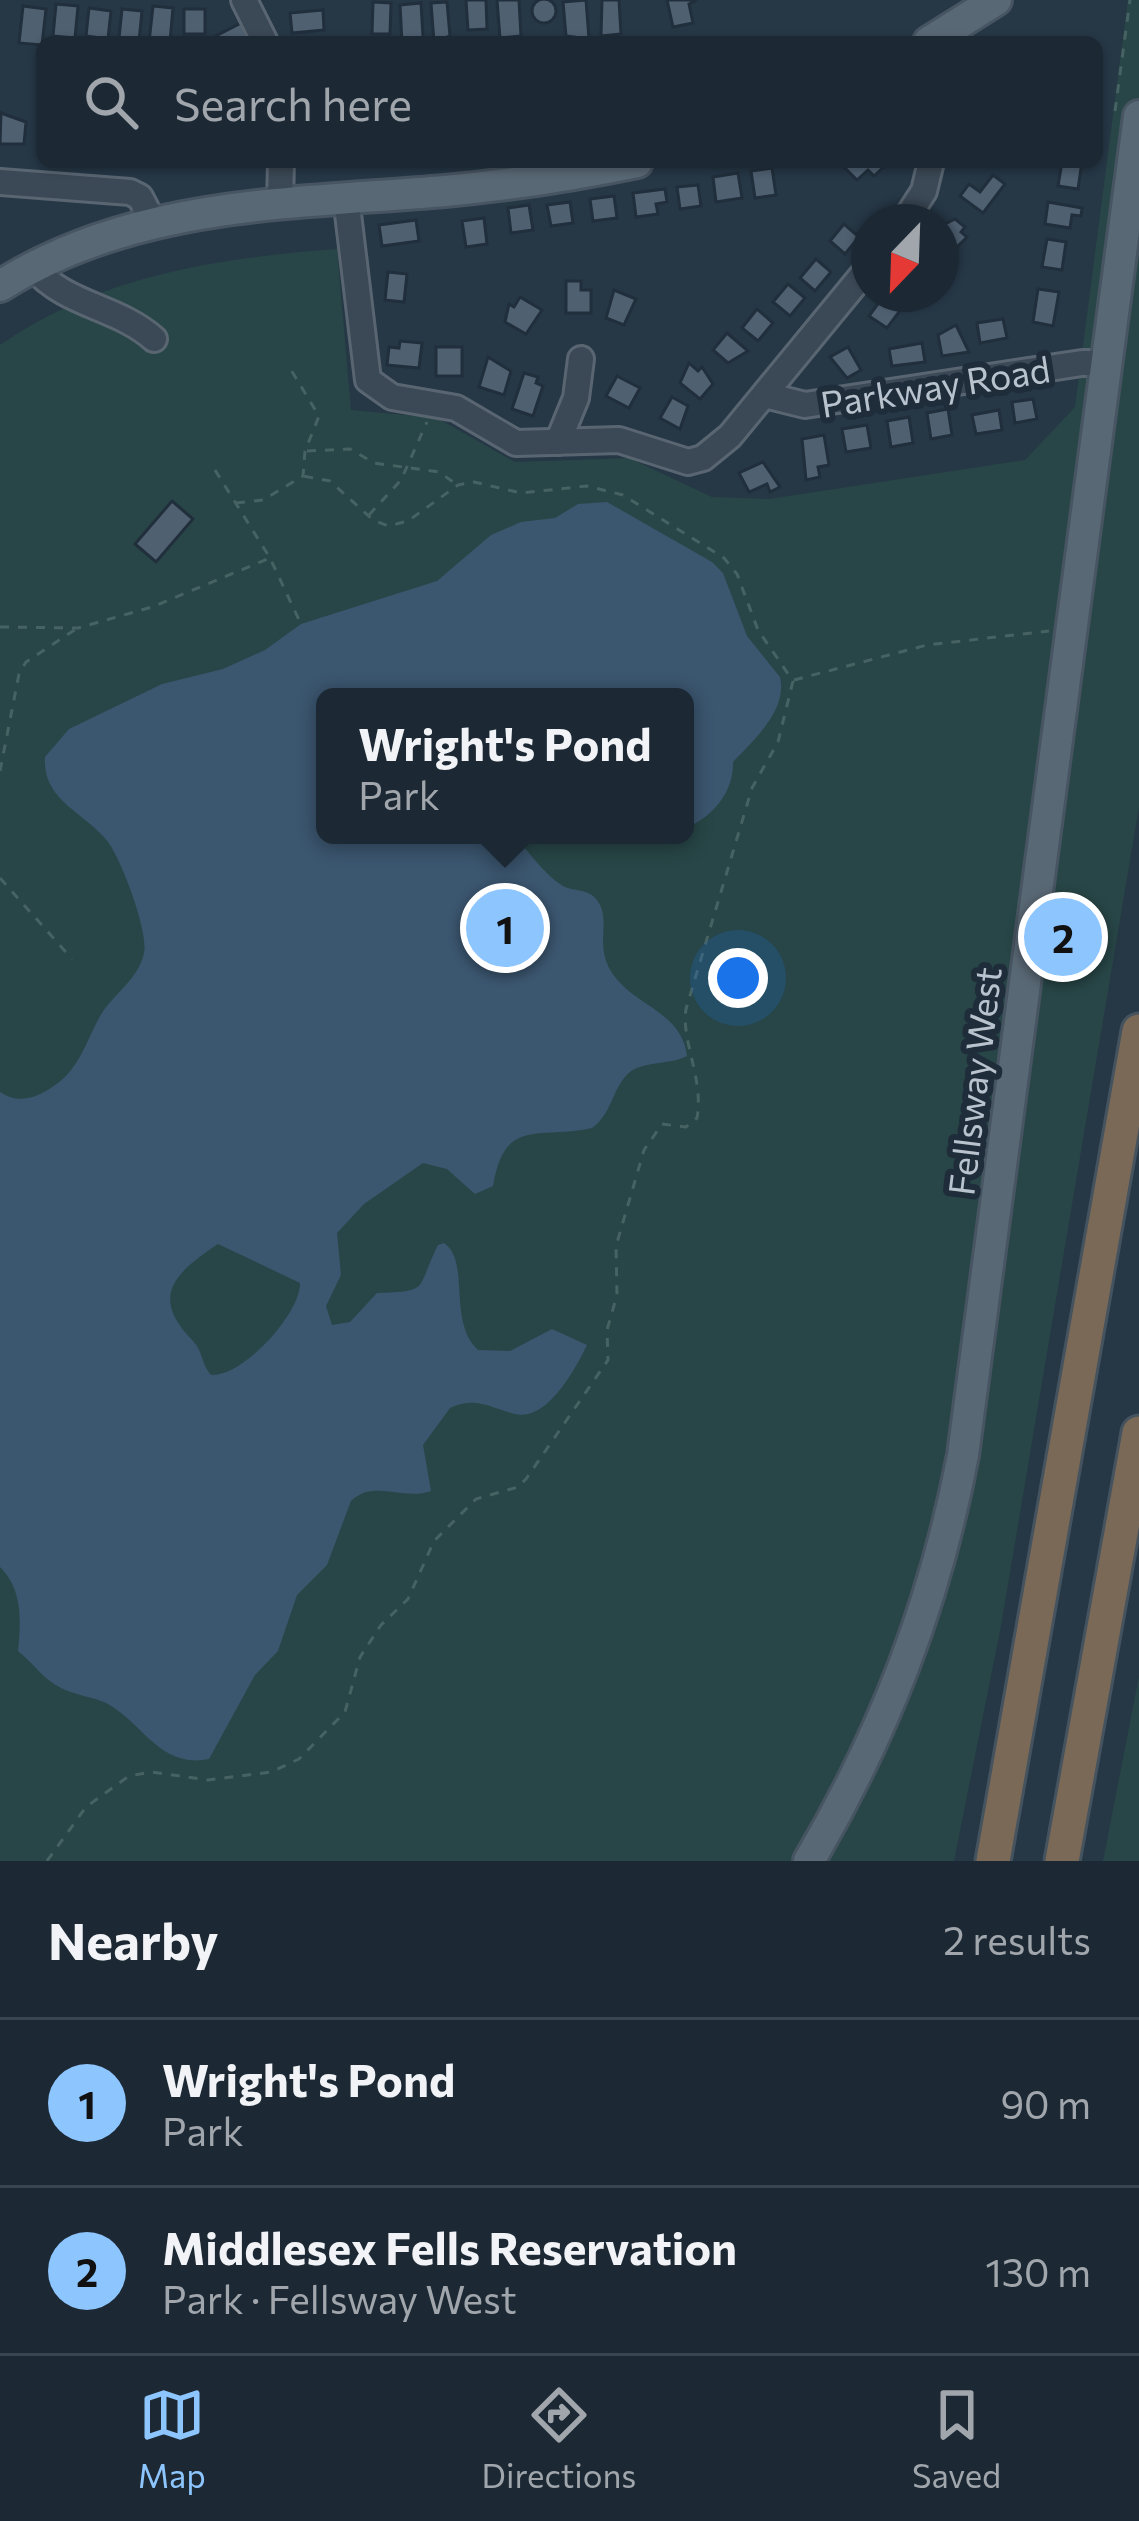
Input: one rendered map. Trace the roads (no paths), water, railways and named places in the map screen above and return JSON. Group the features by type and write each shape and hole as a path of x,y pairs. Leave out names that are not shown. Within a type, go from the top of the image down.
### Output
{"highway":[{"path":"993,1861 1139,1031"},
{"path":"1062,1861 1139,1433"}],"main road":[{"path":"939,36 996,0"},
{"name":"Fellsway West","path":"809,1861 893,1702 945,1548 968,1417 1139,116"},
{"path":"0,286 33,267 154,222 280,203 469,188 598,168"},
{"name":"Fellsway West","path":"1118,284 1139,194"}],"street":[{"path":"244,0 262,36"},
{"path":"280,203 281,168"},
{"path":"916,204 930,168"},
{"path":"0,182 130,192 140,196 154,222"},
{"path":"346,197 364,374 385,394 465,412 504,440 619,440 671,460 697,461 720,446 851,289"},
{"path":"33,267 64,295 138,325 154,339"},
{"path":"558,442 576,398 581,359"},
{"name":"Parkway Road","path":"765,395 805,405 1082,362 1107,363"}],"water":[{"path":"607,502 712,562 723,573 747,636 780,677 781,689 774,713 733,762 722,799 694,824 694,688 316,688 316,844 523,844 552,878 596,899 603,916 608,966 624,987 677,1030 687,1056 630,1072 592,1128 515,1140 498,1164 493,1186 475,1194 447,1169 423,1163 364,1204 337,1233 341,1275 326,1306 332,1325 350,1322 377,1293 419,1286 438,1245 444,1243 456,1263 463,1324 478,1350 510,1351 552,1329 587,1345 559,1391 538,1410 515,1414 475,1403 450,1408 423,1445 431,1491 369,1492 351,1501 327,1565 297,1595 278,1651 255,1675 209,1759 177,1757 106,1703 55,1685 18,1651 17,1596 0,1567 0,1092 26,1099 65,1077 144,953 138,913 113,851 50,785 45,757 69,729 162,684 223,669 265,650 301,624 437,581 491,535 521,522 555,518 578,504","holes":["218,1244 300,1283 281,1326 253,1355 239,1366 211,1375 172,1312 170,1299 179,1276"]}],"place":[{"name":"Wright's Pond","path":"505,928"},
{"name":"Middlesex Fells Reservation","path":"1063,937"}]}
